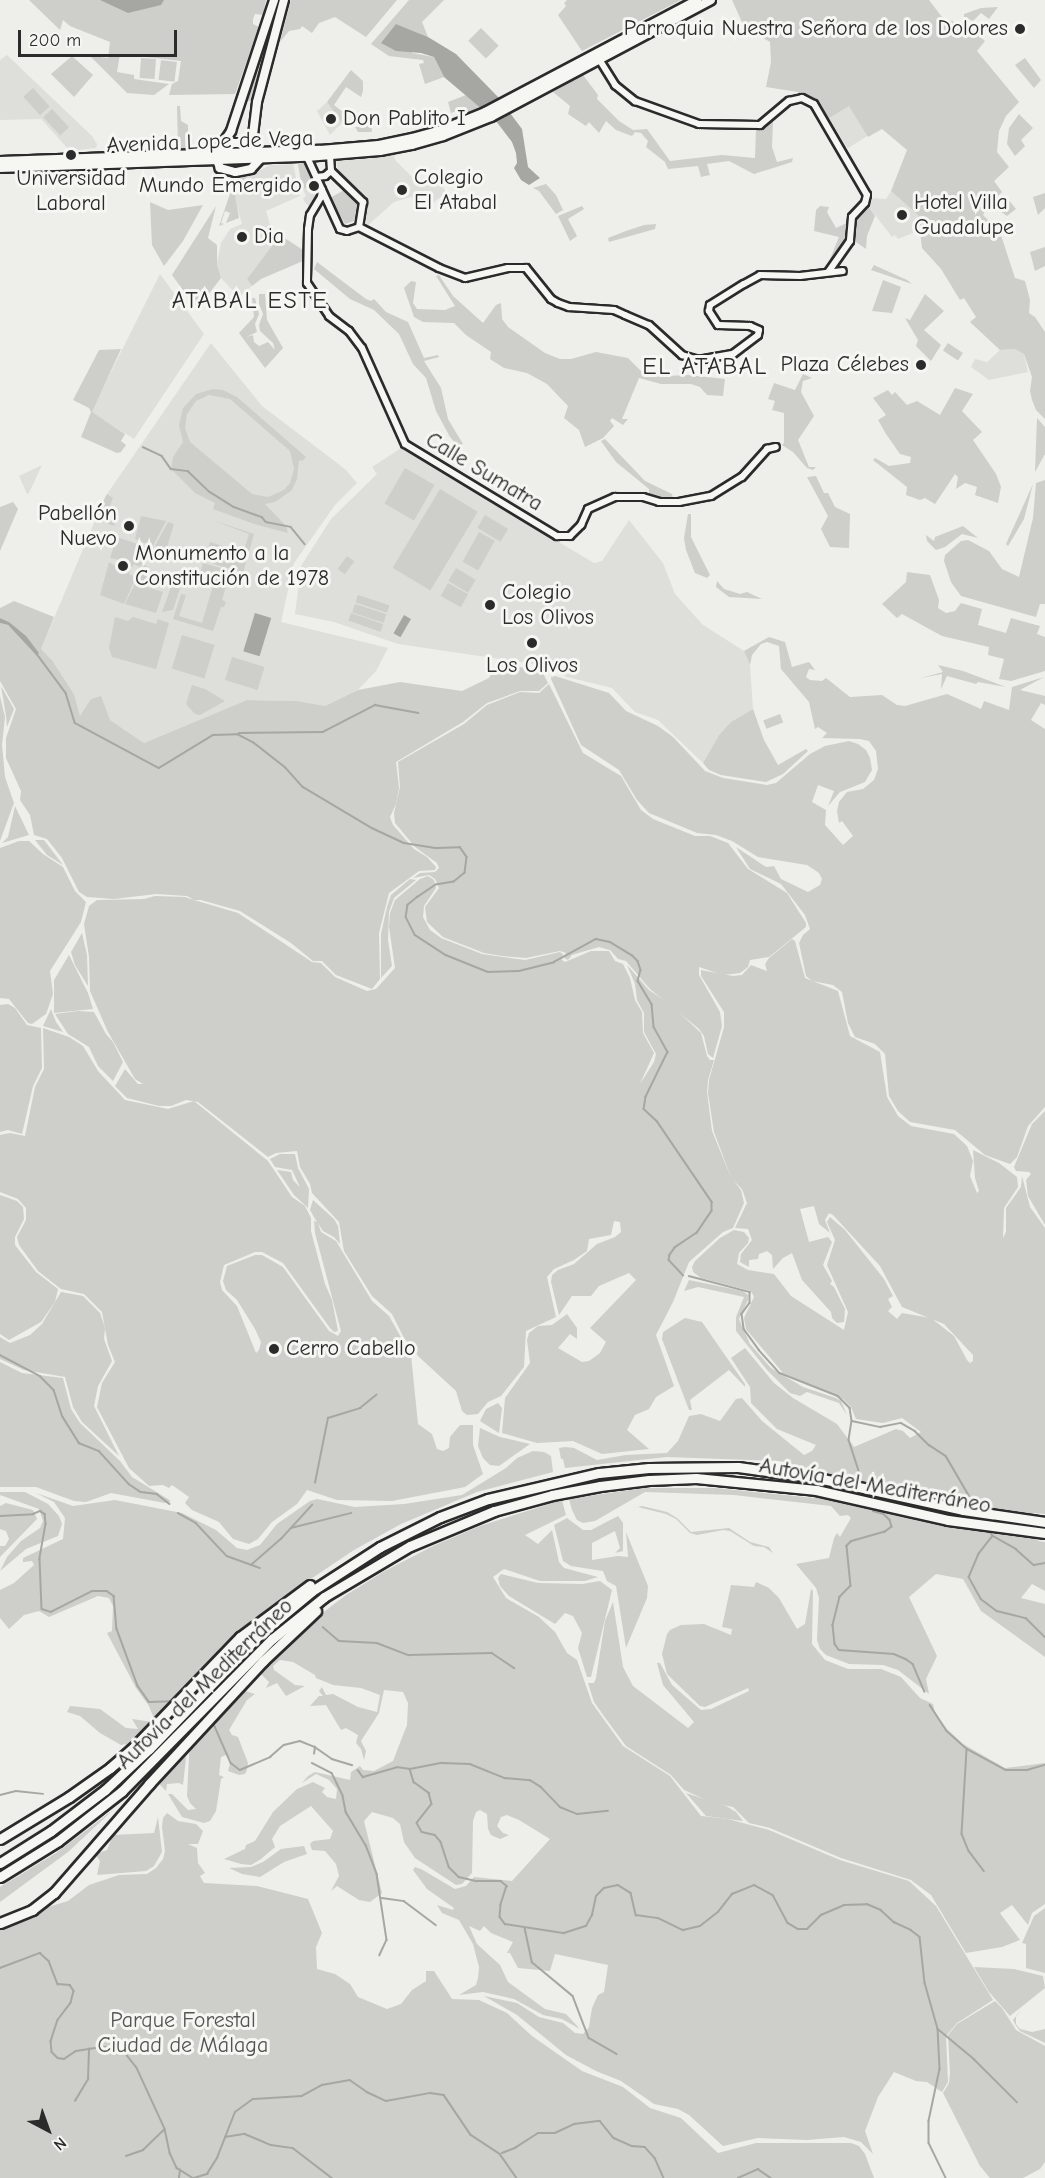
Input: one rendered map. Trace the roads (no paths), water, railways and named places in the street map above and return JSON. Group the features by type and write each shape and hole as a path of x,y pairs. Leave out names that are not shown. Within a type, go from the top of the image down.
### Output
{"highway":[{"name":"Autovía del Mediterráneo","path":"0,1863 84,1807 131,1766 231,1662 279,1616 361,1558 416,1528 488,1499 599,1473 649,1468 738,1467 818,1478 963,1510 1040,1521"},
{"name":"Autovía del Mediterráneo","path":"0,1877 79,1826 122,1791 240,1671 296,1620 351,1579 410,1546 459,1523 552,1495 649,1480 696,1478 816,1490 948,1520 1041,1533"},
{"path":"0,1839 100,1774 151,1728 222,1655 261,1620 343,1563 361,1558"},
{"path":"0,1923 32,1910 54,1893 246,1680 293,1631 335,1597 351,1579"}],"main road":[{"path":"215,158 235,120 274,0"},
{"path":"260,156 252,143 257,102 284,0"},
{"name":"Avenida Lope de Vega","path":"260,156 307,157 380,151 443,136 505,105 697,0"},
{"name":"Avenida Lope de Vega","path":"505,105 711,0"},
{"name":"Avenida Lope de Vega","path":"0,161 215,158 379,146 441,130 488,114"},
{"path":"224,143 252,143"},
{"name":"Avenida Lope de Vega","path":"0,168 103,161"}],"street":[{"path":"599,59 615,85 635,101 699,124 760,125 789,101 802,98 814,104 867,195 865,203 852,217 850,240 829,271"},
{"path":"330,156 331,171 363,202 359,227"},
{"path":"307,157 340,229 347,231 359,227 439,268 465,278 508,268 526,268 551,299 558,303 619,312 649,325 682,355 698,360 733,354 754,340 759,332 750,326 718,325 712,319 710,305 760,275 800,276 843,271 838,260"},
{"path":"317,177 325,176 331,171"},
{"name":"Calle Sumatra","path":"322,190 317,206 310,215 307,283 329,316 349,331 362,348 405,444 556,536 570,536 581,525 588,508 615,497 643,497 679,502 711,496 742,477 767,449 776,447"},
{"path":"317,206 322,203 329,206"}],"waterway":[{"path":"143,447 162,456 171,469 188,471 210,492 234,507 262,517 266,522 291,527 305,544"},
{"path":"37,654 66,693 75,723 159,768 213,735 237,734 253,742 285,767 303,787 372,828 404,843 437,848 460,847 467,857 465,873 454,882 436,885 418,897 408,905 406,917 415,935 446,955 488,972 519,971 554,962 596,939 610,942 632,955 638,961 641,970 638,981 652,1004 654,1027 668,1052 646,1097 644,1109 657,1121 712,1202 712,1211 697,1233 675,1248 670,1255 669,1260 683,1275"},
{"path":"239,733 323,732 375,705 418,713"},
{"path":"689,1276 750,1292 750,1303 742,1314 744,1329 780,1373 838,1396 850,1408 852,1421 880,1427 901,1423 915,1431 929,1445 946,1456 977,1509"},
{"path":"0,1355 40,1376 54,1390 63,1417 79,1443 99,1451 129,1484 141,1492 157,1494 170,1504"},
{"path":"315,1483 328,1418 360,1408 376,1395"},
{"path":"852,1421 849,1440 859,1471"},
{"path":"251,1565 281,1539 312,1505"},
{"path":"0,1516 33,1514 40,1511 45,1514 46,1524 40,1559 42,1609 51,1612 92,1591 107,1591 114,1596 117,1629 138,1686 149,1702 172,1701"},
{"path":"873,1511 884,1514 890,1520 892,1527 885,1532 851,1542 847,1546 851,1586 840,1597 833,1625 835,1644 839,1650 894,1654 906,1659 913,1664 925,1692"},
{"path":"178,1513 196,1523 227,1556 260,1568"},
{"path":"291,1528 351,1513"},
{"path":"988,1529 993,1536 979,1554 969,1577 981,1599 997,1611 1026,1618 1045,1637"},
{"path":"993,1536 1016,1549 1034,1565 1045,1563"},
{"path":"323,1627 339,1641 377,1643 409,1655 492,1653 514,1668"},
{"path":"930,1705 947,1731 967,1749 1006,1770 1027,1770 1045,1765"},
{"path":"213,1722 231,1763 240,1770 270,1757 284,1745 300,1741 315,1747 332,1759 352,1765"},
{"path":"314,1754 315,1747"},
{"path":"967,1750 962,1834 969,1851 984,1871"},
{"path":"312,1763 332,1773 343,1796 346,1812 366,1845 377,1874 387,1940 380,1955"},
{"path":"358,1770 363,1777 397,1767 410,1769 441,1763 470,1764 505,1778 530,1780 541,1787 560,1807 577,1814 608,1811"},
{"path":"410,1769 414,1782 429,1793 432,1804 417,1823 422,1832 435,1835 441,1842 449,1867 459,1877 477,1881 501,1881 507,1886 500,1917 505,1924 564,1933 586,1926 592,1915 596,1896 604,1888 618,1885 631,1893 636,1915 658,1918 683,1930 700,1926 718,1912 732,1894 754,1885 773,1895 788,1923 798,1929 807,1929 821,1915 844,1905 867,1904 881,1910 894,1922 911,1930 920,1937 925,1983 938,2029 940,2069 929,2121 929,2143 946,2178"},
{"path":"0,1795 16,1791 43,1794"},
{"path":"382,1898 404,1901 436,1925"},
{"path":"525,1928 532,1962 573,1996 589,2038 617,2054"},
{"path":"0,1968 40,1953 49,1961 58,1984 70,1985 74,1991 71,2003 58,2020 51,2041 52,2052 58,2058 64,2059 76,2051 116,2047 126,2054 137,2068 165,2129 170,2153 177,2168 193,2178"},
{"path":"938,2029 974,2059 1017,2102"},
{"path":"75,2101 88,2079 89,2049"},
{"path":"194,2178 207,2174 217,2158 235,2112 253,2099 302,2096 322,2085 350,2080 386,2101 430,2093 444,2095 471,2135 500,2154 517,2178"},
{"path":"502,2153 515,2148 538,2133 555,2133 574,2124 600,2121 614,2138 632,2146 645,2147 655,2158 664,2178"},
{"path":"126,2156 143,2150 164,2130"},
{"path":"225,2137 245,2134 271,2145 293,2148 332,2178"},
{"path":"738,2178 758,2169 771,2178"},
{"path":"179,2178 180,2170"}],"place":[{"name":"Parroquia Nuestra Señora de los Dolores","path":"1020,29"},
{"name":"Don Pablito I","path":"331,119"},
{"name":"Universidad Laboral","path":"71,155"},
{"name":"Mundo Emergido","path":"314,186"},
{"name":"Colegio El Atabal","path":"402,190"},
{"name":"Hotel Villa Guadalupe","path":"902,215"},
{"name":"Dia","path":"242,237"},
{"name":"Plaza Célebes","path":"921,365"},
{"name":"Pabellón Nuevo","path":"129,526"},
{"name":"Monumento a la Constitución de 1978","path":"123,566"},
{"name":"Colegio Los Olivos","path":"490,605"},
{"name":"Los Olivos","path":"532,643"},
{"name":"Cerro Cabello","path":"274,1349"}],"district":[{"name":"ATABAL ESTE","path":"250,301"},
{"name":"EL ATABAL","path":"705,367"}],"park label":[{"name":"Parque Forestal Ciudad de Málaga","path":"183,2032"}]}
